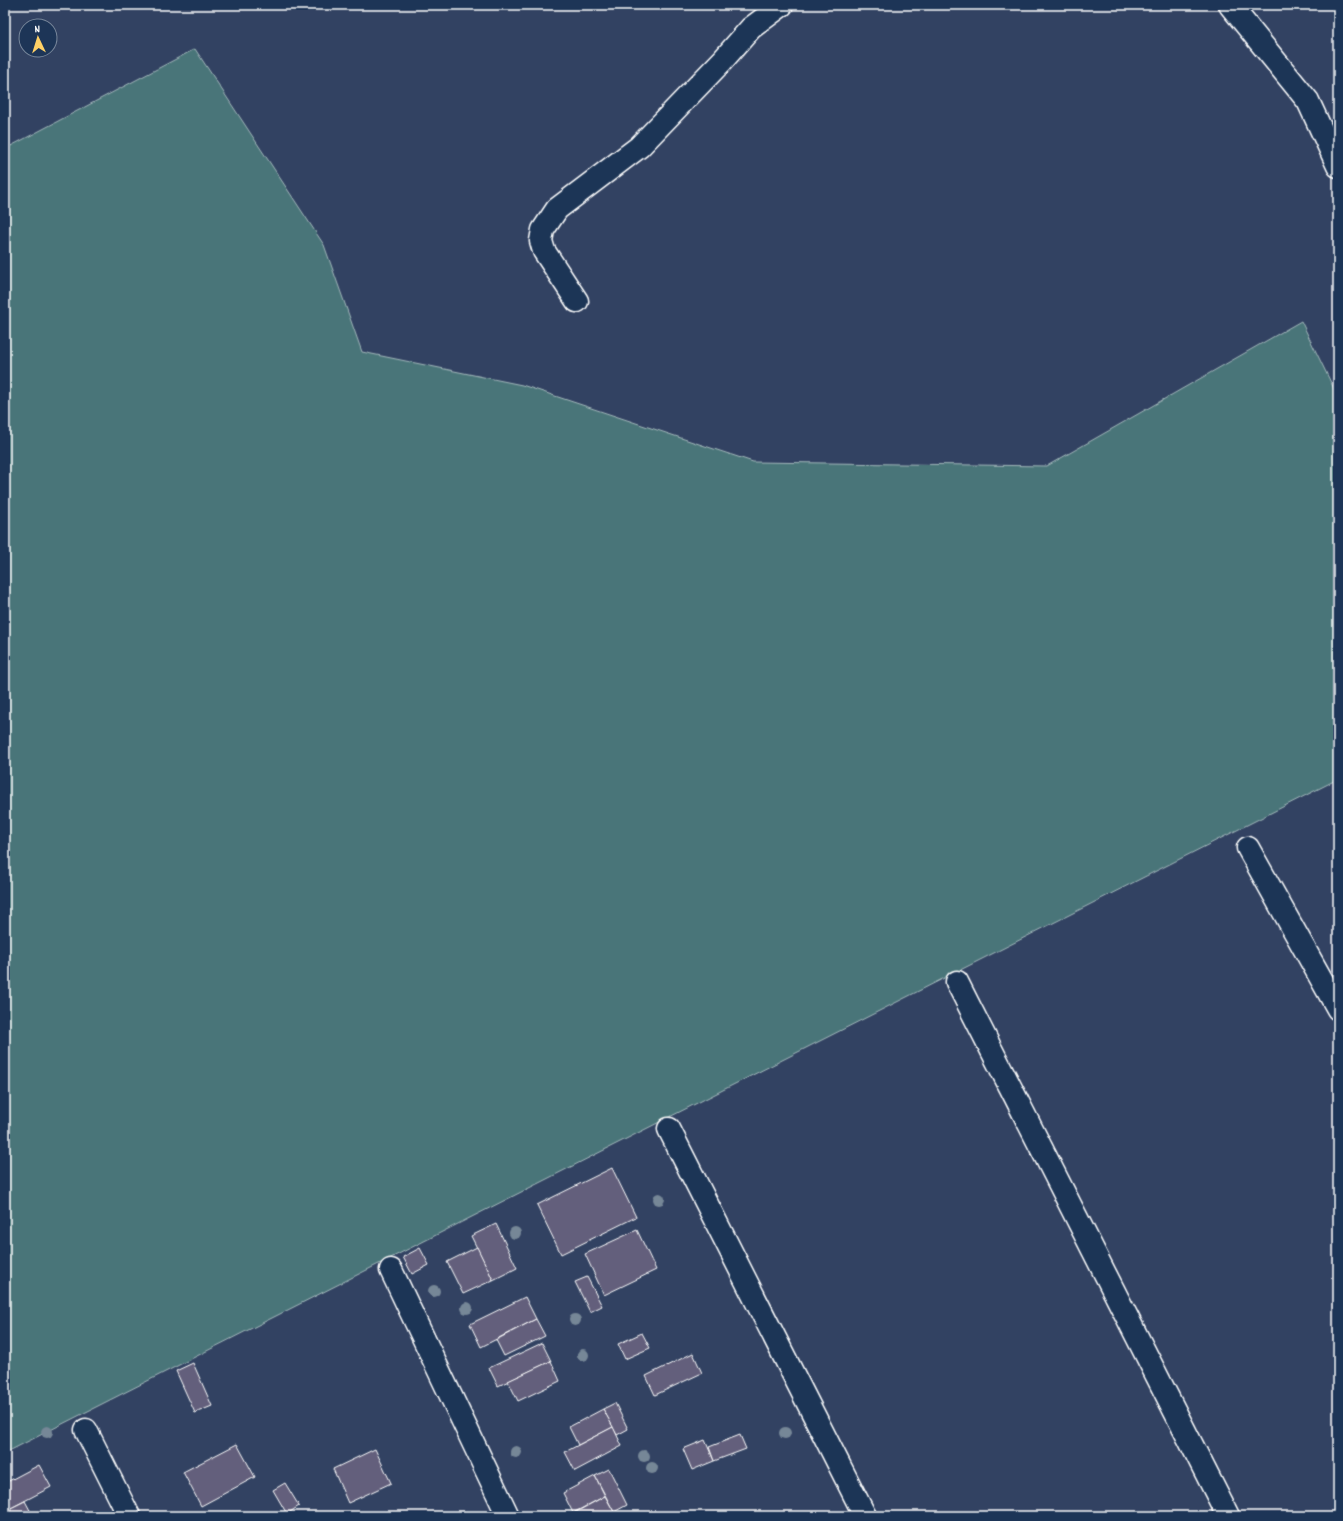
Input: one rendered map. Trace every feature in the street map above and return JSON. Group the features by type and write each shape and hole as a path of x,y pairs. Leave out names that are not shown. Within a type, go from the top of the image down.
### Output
{"street":[{"path":"577,301 544,252 541,241 542,230 557,209 639,147 722,61 751,28 782,5"},
{"path":"1230,5 1308,101 1338,166"},
{"path":"1248,848 1337,1003"},
{"path":"957,982 1228,1516"},
{"path":"669,1129 865,1516"},
{"path":"391,1270 508,1516"},
{"path":"86,1430 129,1516"}],"green space":[{"path":"195,49 324,245 362,352 522,385 753,462 1047,466 1301,321 1338,397 1338,779 5,1453 5,149"}],"building":[{"path":"612,1168 636,1217 561,1254 537,1205"},
{"path":"496,1224 517,1268 493,1280 471,1236"},
{"path":"637,1230 656,1270 604,1295 585,1254"},
{"path":"477,1247 493,1280 463,1294 447,1262"},
{"path":"420,1248 429,1265 412,1274 403,1257"},
{"path":"587,1277 602,1306 590,1312 575,1282"},
{"path":"525,1297 536,1319 481,1347 470,1324"},
{"path":"536,1319 545,1336 504,1356 496,1340"},
{"path":"642,1333 650,1348 625,1359 618,1344"},
{"path":"542,1343 551,1361 498,1386 489,1368"},
{"path":"693,1353 702,1373 655,1395 646,1376"},
{"path":"551,1361 560,1381 518,1401 508,1381"},
{"path":"193,1363 212,1406 195,1413 176,1371"},
{"path":"615,1403 628,1429 617,1435 603,1409"},
{"path":"603,1409 613,1427 578,1445 569,1427"},
{"path":"613,1427 622,1446 575,1471 565,1452"},
{"path":"740,1435 746,1449 714,1461 709,1447"},
{"path":"705,1440 714,1461 692,1470 683,1449"},
{"path":"237,1444 255,1477 201,1506 183,1472"},
{"path":"375,1449 391,1483 348,1503 333,1469"},
{"path":"39,1465 51,1487 9,1509 5,1502 5,1483"},
{"path":"609,1469 627,1505 614,1512 595,1476"},
{"path":"595,1476 605,1496 573,1513 563,1493"},
{"path":"285,1483 299,1506 287,1514 273,1490"},
{"path":"605,1496 614,1512 608,1516 569,1516"},
{"path":"25,1501 33,1516 13,1516 9,1509"}]}
